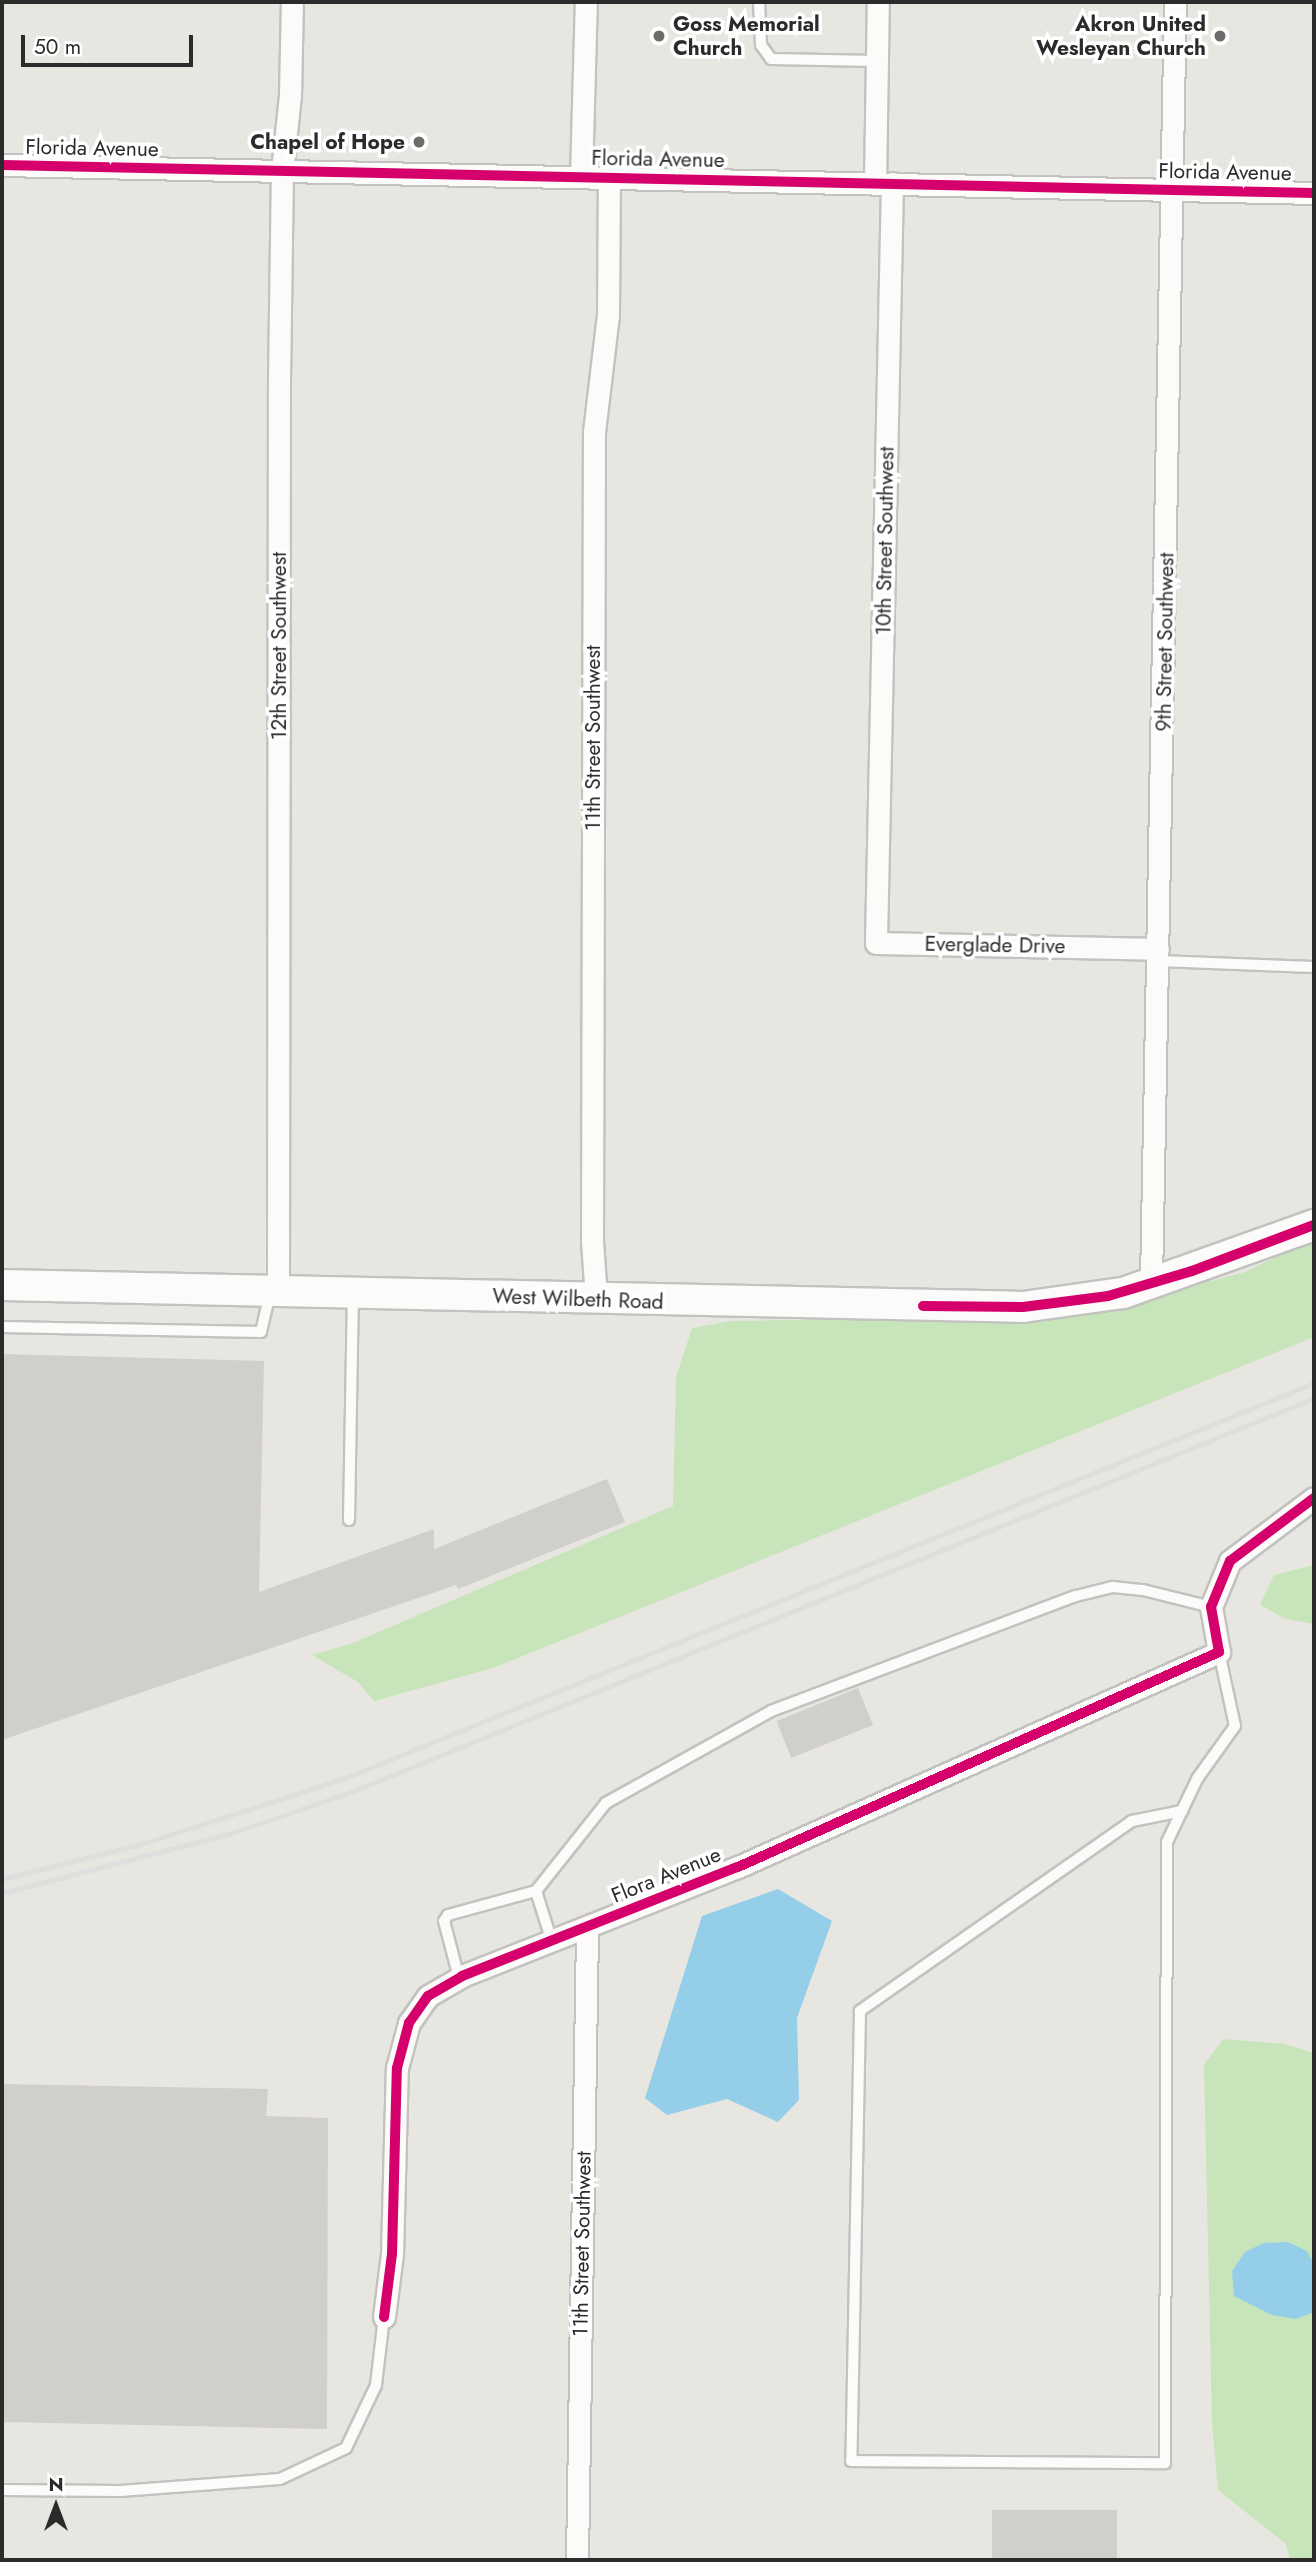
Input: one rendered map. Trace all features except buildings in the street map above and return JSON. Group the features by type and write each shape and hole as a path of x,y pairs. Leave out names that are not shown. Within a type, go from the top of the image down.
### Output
{"main road":[{"name":"West Wilbeth Road","path":"2,1285 1023,1307 1108,1296 1314,1225"}],"street":[{"name":"12th Street Southwest","path":"274,1291 282,171 290,95 292,2"},
{"path":"581,176 586,2"},
{"name":"10th Street Southwest","path":"877,899 884,183 877,61 878,2"},
{"name":"9th Street Southwest","path":"1152,1283 1175,190 1175,2"},
{"name":"Florida Avenue","path":"2,165 1314,193"},
{"name":"11th Street Southwest","path":"596,1299 592,1241 594,432 608,315 609,178"},
{"name":"Everglade Drive","path":"877,899 876,943 1158,955"},
{"path":"1219,1652 1211,1606 1230,1561 1314,1497"},
{"name":"Flora Avenue","path":"384,2317 394,2209 394,2094 402,2039 428,1996 459,1978 750,1862 1219,1652"},
{"name":"11th Street Southwest","path":"577,2560 587,1928"}],"lane":[{"path":"759,2 761,46 771,59 877,61"},
{"path":"1158,955 1314,967"},
{"path":"2,1327 261,1332 274,1291"},
{"path":"349,1520 353,1293"},
{"path":"459,1978 444,1921 448,1915 536,1891 606,1803 636,1782 771,1711 1076,1596 1113,1587 1143,1590 1211,1606"},
{"path":"1182,1811 1132,1821 860,2011 851,2461 1165,2463 1167,1842 1182,1811 1197,1779 1235,1726 1219,1652"},
{"path":"536,1891 552,1943"},
{"path":"2,2490 120,2491 280,2479 346,2448 376,2385 384,2317"}],"green space":[{"path":"1314,1238 1314,1337 493,1668 374,1701 358,1682 312,1655 353,1643 673,1506 676,1377 692,1328 731,1321 899,1318 1139,1300 1245,1272"},
{"path":"1314,1565 1314,1624 1286,1619 1260,1605 1274,1575"},
{"path":"1223,2039 1284,2044 1314,2053 1314,2560 1290,2560 1286,2544 1218,2490 1212,2424 1204,2065"}],"water":[{"path":"778,1889 832,1921 797,2018 799,2100 778,2122 727,2099 667,2115 645,2098 702,1916"},
{"path":"1288,2242 1307,2251 1314,2264 1314,2312 1296,2319 1272,2315 1234,2296 1232,2271 1245,2252 1264,2243"}],"railway":[{"path":"2,1879 141,1844 345,1778 1314,1383"},
{"path":"2,1893 229,1834 351,1792 1314,1398"}],"cycle path":[{"path":"2,165 1314,193"},
{"path":"923,1306 1023,1307 1108,1296 1192,1271 1314,1225"},
{"path":"384,2317 392,2254 397,2068 409,2023 428,1996 462,1976 738,1867 1219,1652 1211,1607 1230,1561 1314,1498"}],"place":[{"name":"Goss Memorial Church","path":"659,36"},
{"name":"Akron United Wesleyan Church","path":"1220,36"},
{"name":"Chapel of Hope","path":"419,142"}]}
